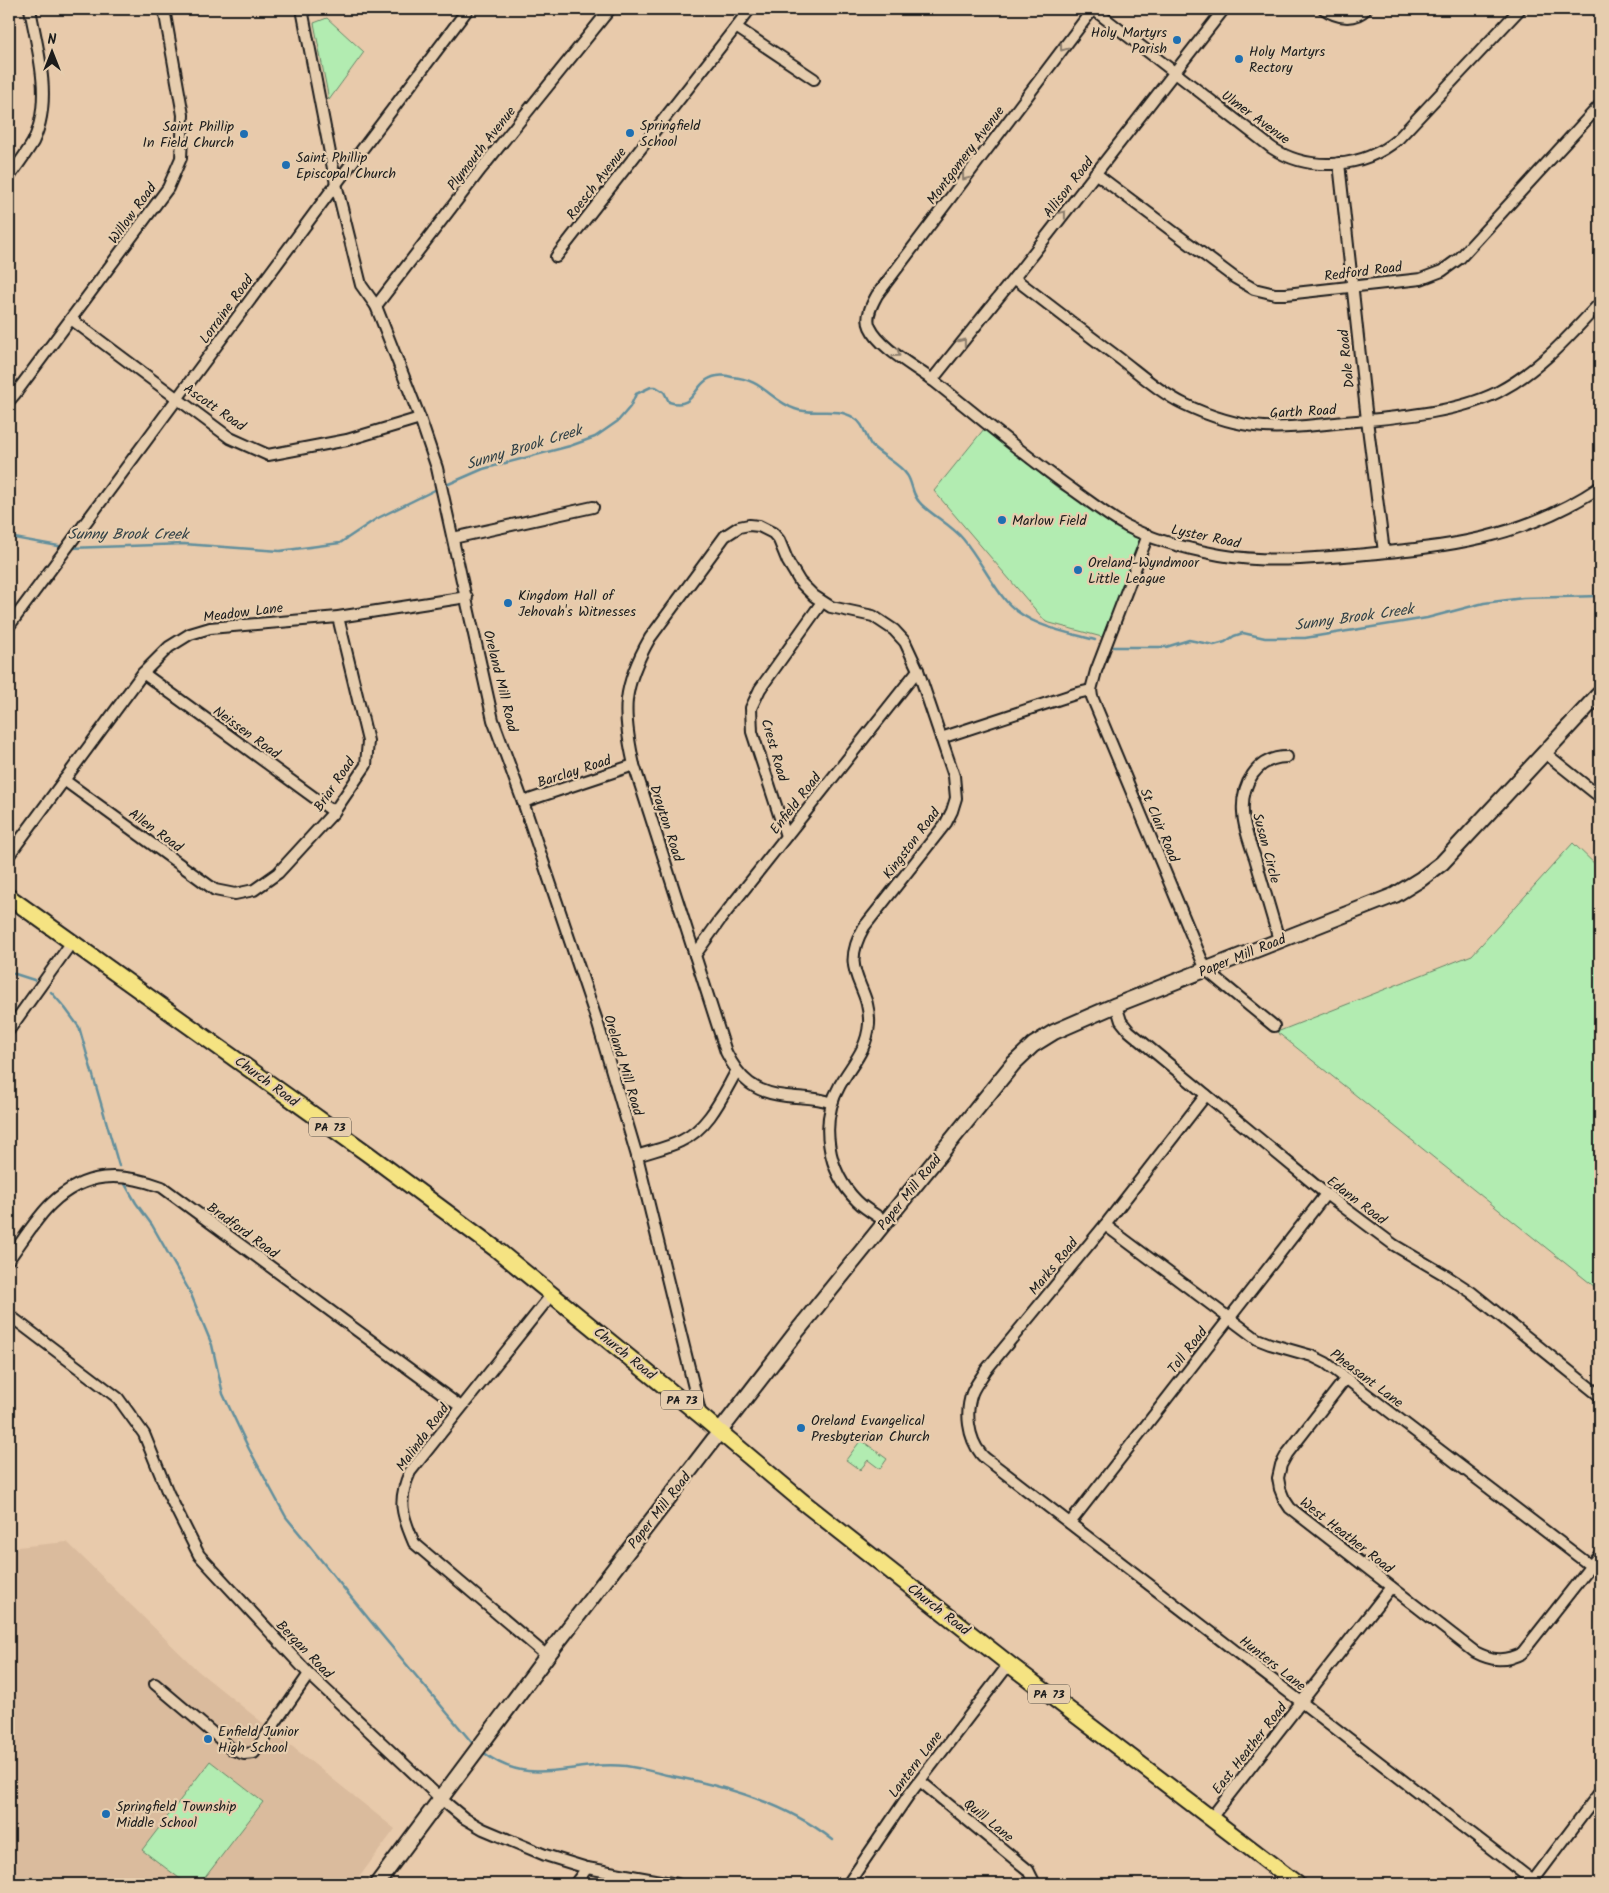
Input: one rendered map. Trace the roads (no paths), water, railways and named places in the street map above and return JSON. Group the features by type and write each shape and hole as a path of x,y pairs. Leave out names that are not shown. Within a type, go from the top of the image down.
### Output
{"main road":[{"name":"Church Road","path":"9,898 368,1154 496,1249 720,1431 803,1502 1009,1664 1297,1884"}],"street":[{"path":"9,177 32,142 39,126 42,108 42,74 30,9"},
{"name":"Willow Road","path":"9,401 168,188 181,158 183,115 164,9"},
{"name":"Oreland Mill Road","path":"302,9 336,184 362,285 376,306 420,418 440,481 493,720 523,802 596,1021 637,1156 701,1416"},
{"name":"Lorraine Road","path":"9,626 468,9"},
{"name":"Plymouth Avenue","path":"376,306 481,169 610,9"},
{"name":"Roesch Avenue","path":"556,257 750,9"},
{"name":"Ulmer Avenue","path":"1093,9 1280,154 1304,163 1338,163 1376,155 1398,139 1520,9"},
{"name":"Montgomery Avenue","path":"868,322 876,295 1093,9"},
{"name":"Allison Road","path":"932,380 1224,9"},
{"path":"1324,9 1334,15 1345,17 1357,16 1366,9"},
{"path":"736,27 814,79"},
{"name":"Redford Road","path":"1095,173 1224,271 1254,289 1275,294 1286,294 1421,278 1442,271 1450,266 1477,240 1600,105"},
{"name":"Dale Road","path":"1338,163 1384,552"},
{"name":"Garth Road","path":"1014,278 1168,395 1183,404 1210,415 1246,425 1282,428 1367,420 1451,409 1483,399 1532,371 1551,355 1600,303"},
{"name":"Ascott Road","path":"72,319 230,438 268,454 348,440 420,418"},
{"name":"Lyster Road","path":"868,322 871,330 883,344 1107,514 1148,536 1206,552 1265,560 1302,560 1468,542 1504,533 1560,512 1600,488"},
{"path":"453,538 594,507"},
{"name":"Drayton Road","path":"759,526 744,526 733,530 725,536 650,638 640,656 630,682 626,704 628,738 634,765 726,1052 736,1072 750,1084 772,1093 816,1098 832,1103"},
{"name":"Kingston Road","path":"759,526 776,536 800,582 822,602 838,609 873,616 888,625 905,642 918,670 956,784 956,798 946,823 864,927 857,940 854,952 856,977 865,1001 868,1018 866,1043 858,1059 840,1085 832,1103 829,1134 834,1166 841,1180 859,1202 885,1221"},
{"path":"942,738 1091,690 1096,671 1148,536"},
{"name":"Meadow Lane","path":"9,855 143,673 169,646 190,634 210,628 338,617 467,597"},
{"name":"Crest Road","path":"786,836 752,732 751,708 760,689 822,602"},
{"name":"Briar Road","path":"235,894 254,890 278,873 334,812 366,765 368,741 338,617"},
{"name":"Enfield Road","path":"696,955 720,920 918,670"},
{"name":"Neissen Road","path":"143,673 334,812"},
{"name":"St Clair Road","path":"1091,690 1206,970"},
{"name":"Paper Mill Road","path":"377,1884 547,1656 720,1431 885,1221 1001,1078 1023,1055 1048,1035 1116,1005 1395,895 1421,879 1442,863 1600,693"},
{"path":"1545,752 1600,796"},
{"name":"Susan Circle","path":"1279,940 1246,831 1243,806 1244,790 1257,768 1273,758 1286,757"},
{"name":"Barclay Road","path":"523,802 634,765"},
{"name":"Allen Road","path":"64,780 215,890 235,894"},
{"path":"9,1030 72,942"},
{"path":"1206,970 1274,1026"},
{"name":"Edann Road","path":"1116,1005 1121,1021 1129,1031 1326,1194 1394,1246 1471,1292 1600,1396"},
{"path":"637,1156 677,1143 695,1133 714,1111 736,1072"},
{"name":"Marks Road","path":"992,1464 980,1453 967,1418 972,1392 986,1370 1105,1225 1206,1095"},
{"name":"Bradford Road","path":"9,1259 50,1204 67,1192 84,1182 102,1178 119,1176 140,1179 162,1187 461,1407"},
{"name":"Toll Road","path":"1070,1523 1326,1194"},
{"name":"Pheasant Lane","path":"1105,1225 1257,1339 1312,1356 1326,1363 1600,1574"},
{"name":"Malinda Road","path":"547,1656 414,1543 404,1520 404,1487 410,1472 552,1294"},
{"name":"Bergan Road","path":"9,1314 118,1398 144,1434 168,1493 198,1555 309,1674 440,1798 464,1818 484,1829 545,1855 587,1868 677,1884"},
{"name":"West Heather Road","path":"1346,1378 1284,1459 1279,1470 1280,1489 1290,1508 1391,1586"},
{"name":"Hunters Lane","path":"992,1464 1535,1883"},
{"path":"1391,1586 1475,1652 1487,1658 1504,1660 1522,1653 1528,1648 1600,1554"},
{"name":"East Heather Road","path":"1211,1818 1391,1586"},
{"name":"Lantern Lane","path":"848,1884 882,1832 1009,1664"},
{"path":"155,1684 233,1750 244,1754 254,1752 309,1674"},
{"name":"Quill Lane","path":"920,1781 1028,1870 1035,1884"},
{"path":"1535,1883 1600,1792"},
{"path":"575,1884 587,1868"}],"waterway":[{"name":"Sunny Brook Creek","path":"444,486 483,469 570,446 595,437 618,421 630,407 636,394 651,387 656,387 664,392 669,402 678,404 690,399 703,383 709,379 717,376 742,379 759,386 795,409 809,412 847,414 858,421 872,446 904,471 909,478 918,501 963,539 1000,594 1015,610 1025,617 1048,627 1095,640"},
{"name":"Sunny Brook Creek","path":"70,548 184,544 280,551 340,543 376,519 439,488"},
{"name":"Sunny Brook Creek","path":"9,537 64,547"},
{"name":"Sunny Brook Creek","path":"1114,647 1166,647 1189,640 1214,645 1243,633 1265,638 1305,638 1427,618 1484,603 1523,598 1600,596"},
{"path":"9,972 34,980"},
{"path":"51,992 79,1027 119,1166"},
{"path":"125,1184 152,1225 190,1292 212,1345 223,1394 249,1449 286,1517 474,1745"},
{"path":"483,1752 500,1763 535,1772 607,1765 626,1766 711,1785 775,1806 815,1827 833,1840"}],"place":[{"name":"Holy Martyrs Parish","path":"1177,40"},
{"name":"Holy Martyrs Rectory","path":"1239,59"},
{"name":"Springfield School","path":"630,133"},
{"name":"Saint Phillip In Field Church","path":"244,134"},
{"name":"Saint Phillip Episcopal Church","path":"286,165"},
{"name":"Marlow Field","path":"1002,520"},
{"name":"Oreland-Wyndmoor Little League","path":"1078,570"},
{"name":"Kingdom Hall of Jehovah's Witnesses","path":"508,603"},
{"name":"Oreland Evangelical Presbyterian Church","path":"801,1428"},
{"name":"Enfield Junior High School","path":"208,1739"},
{"name":"Springfield Township Middle School","path":"106,1814"}]}
